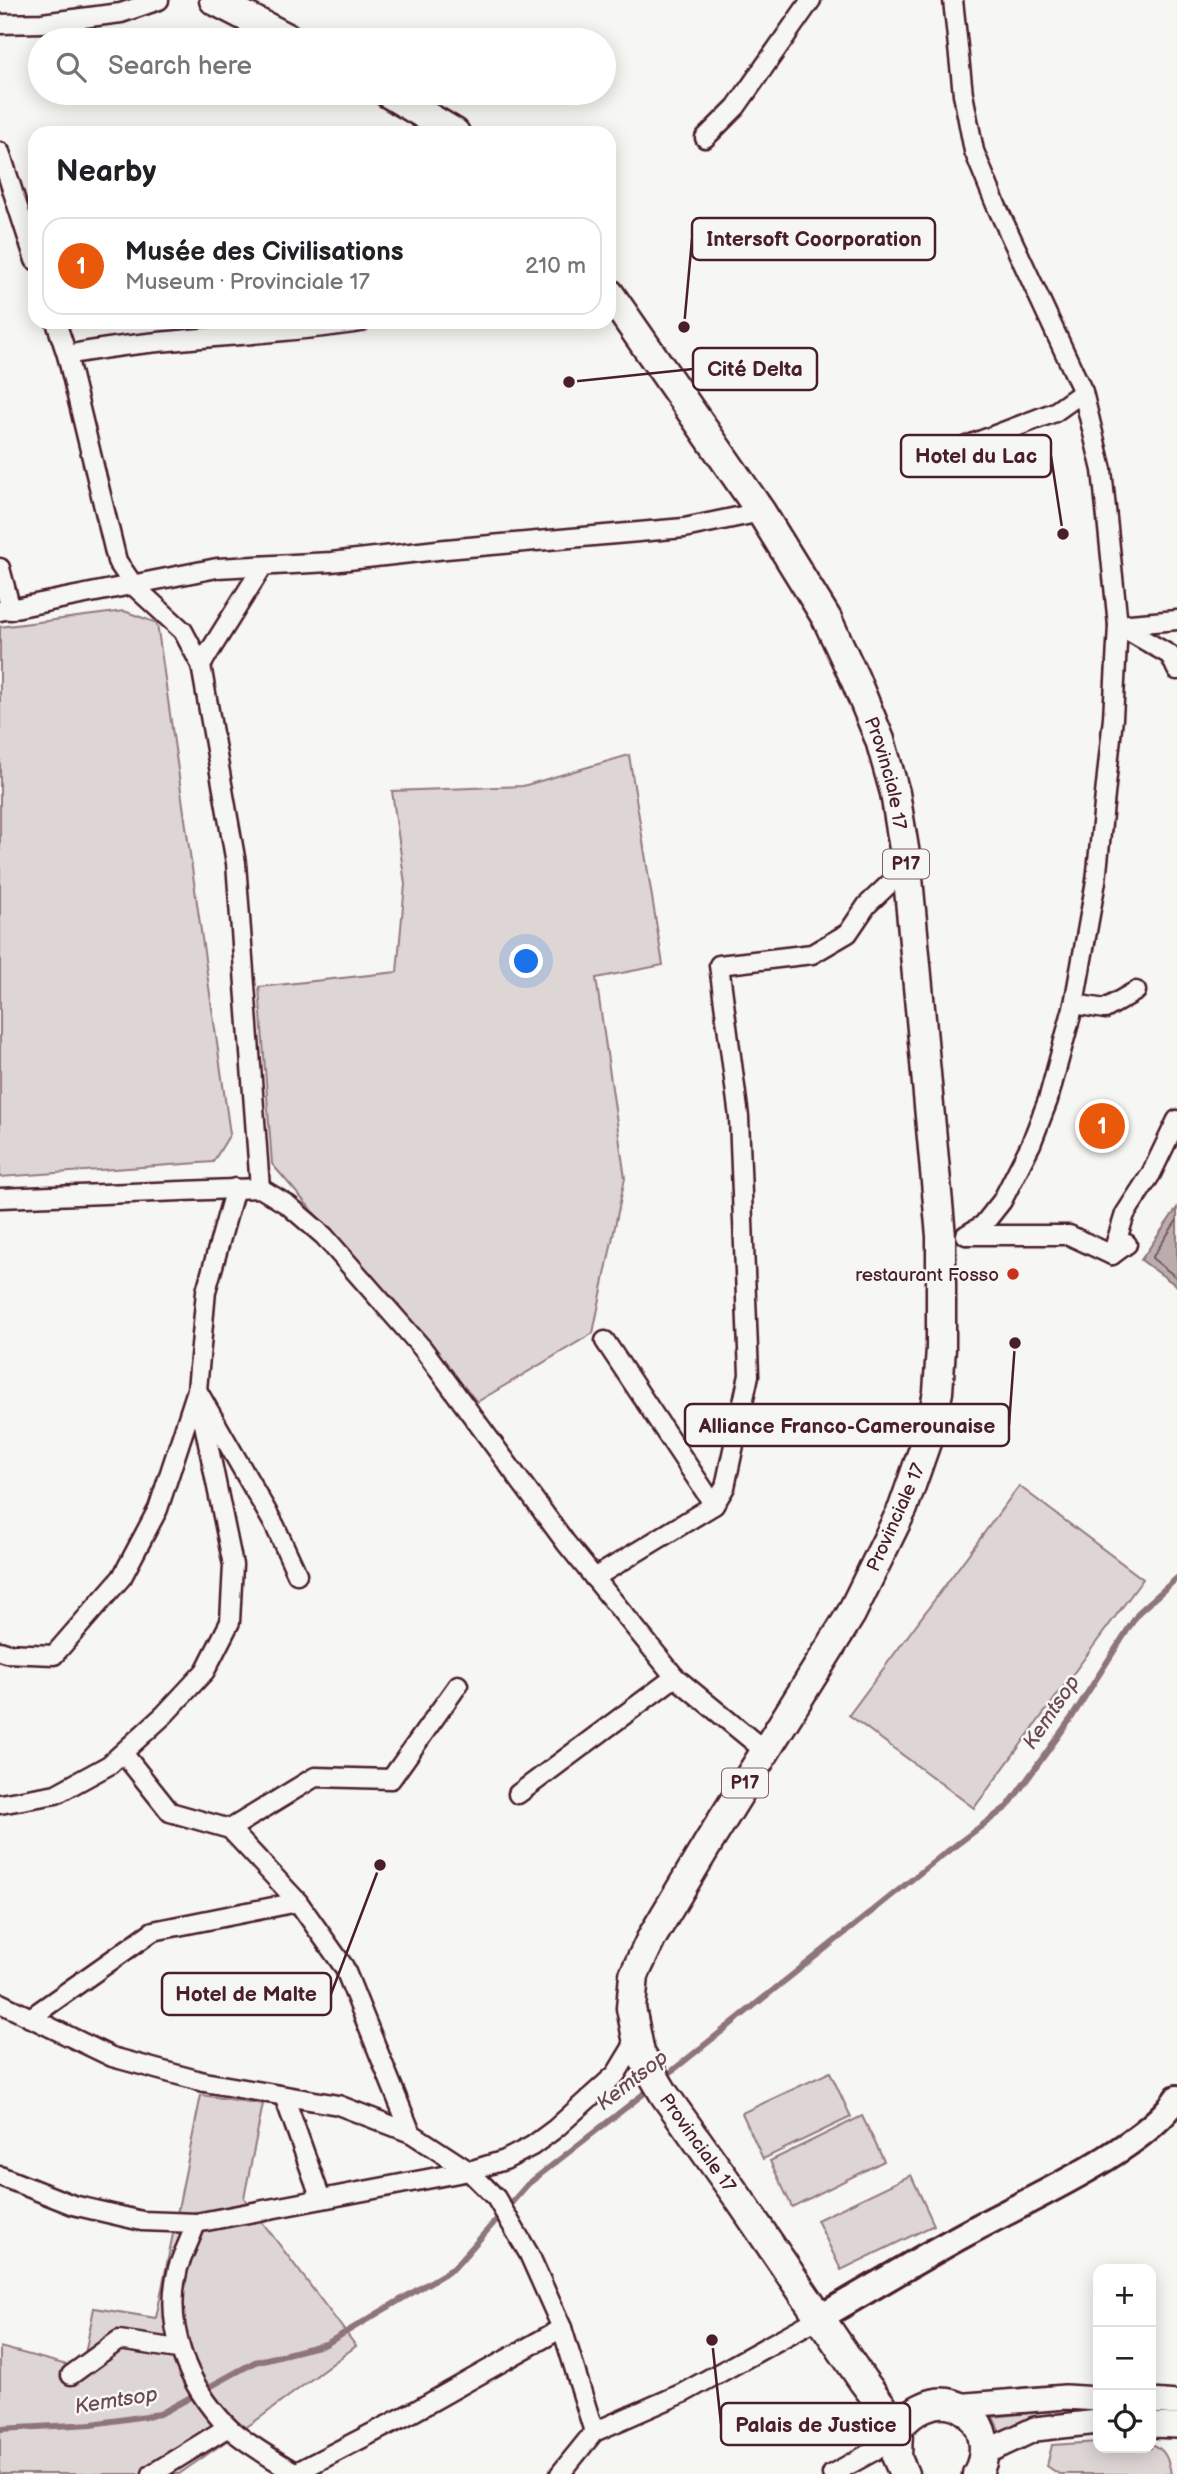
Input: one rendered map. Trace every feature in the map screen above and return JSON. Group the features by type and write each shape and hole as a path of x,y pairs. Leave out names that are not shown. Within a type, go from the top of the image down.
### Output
{"main road":[{"path":"214,0 268,28"},
{"path":"408,105 443,126"},
{"name":"Provinciale 17","path":"616,303 761,512 827,619 880,740 895,793 907,867 954,1236 938,1392 919,1464 903,1508 851,1614 652,1937 634,1975 631,2008 636,2041 664,2094 898,2430"},
{"path":"818,2318 965,2234 1076,2175 1141,2135 1177,2099"},
{"path":"904,2474 897,2458 898,2430 925,2406 940,2403 955,2406 978,2423 984,2437 981,2463"}],"street":[{"path":"0,24 42,23 121,13 159,0"},
{"path":"705,138 736,107 811,0"},
{"path":"953,0 963,94 974,151 996,205 1083,392 1102,470 1118,625 1113,718 1096,881 1074,1004 1048,1100 1031,1144 1002,1201 983,1225 954,1236"},
{"path":"0,152 5,184 28,242"},
{"path":"57,329 117,561 134,586 183,631 201,665 236,863 260,1188"},
{"path":"66,355 190,338 312,329"},
{"path":"917,465 1055,412 1083,392"},
{"path":"0,568 6,611 217,568 331,562 684,528 761,512"},
{"path":"201,665 263,566"},
{"path":"1118,625 1177,620"},
{"path":"1118,625 1170,655 1177,670"},
{"path":"594,1578 714,1505 725,1487 750,1375 739,1117 719,965 812,954 848,933 867,905 907,867"},
{"path":"1074,1004 1105,1009 1136,991"},
{"path":"1112,1255 1125,1214 1151,1174 1177,1120"},
{"path":"0,1651 54,1655 122,1577 158,1509 197,1390 206,1291 235,1188"},
{"path":"0,1198 260,1188 288,1205 324,1236 423,1349 550,1522 676,1677 765,1751"},
{"path":"954,1236 1069,1235 1112,1255"},
{"path":"1112,1255 1127,1244"},
{"path":"606,1341 714,1505"},
{"path":"197,1390 275,1526 297,1574"},
{"path":"0,1804 57,1794 109,1765 164,1715 205,1671 230,1622 233,1564 197,1390"},
{"path":"518,1794 676,1677"},
{"path":"230,1829 315,1777 391,1779 458,1685"},
{"path":"123,1753 170,1812 230,1829 298,1902 344,1967 411,2133"},
{"path":"30,2018 153,1931 298,1902"},
{"path":"0,2003 112,2057 204,2082 338,2105 411,2133 468,2171 496,2198 529,2254 562,2328 594,2431"},
{"path":"0,2176 73,2205 142,2221 196,2223 468,2171 505,2160 532,2146 555,2129 616,2074 636,2041"},
{"path":"284,2096 321,2199"},
{"path":"196,2223 178,2269 173,2304 178,2349 196,2386 228,2427 296,2474 562,2328"},
{"path":"559,2474 594,2431 683,2393 818,2318"},
{"path":"71,2375 119,2340 178,2349"},
{"path":"955,2406 1065,2397 1093,2399"},
{"path":"1156,2401 1177,2403"},
{"path":"981,2463 1035,2429 1093,2423"},
{"path":"1156,2425 1177,2426"},
{"path":"152,2474 228,2427"},
{"path":"832,2474 874,2451 898,2430"}],"shaded area":[{"path":"124,611 157,623 230,1134 213,1162 0,1177 0,627"},
{"path":"629,755 663,965 596,978 625,1178 593,1333 477,1402 272,1164 259,987 397,972 405,884 392,791 523,786"},
{"path":"1019,1486 1143,1579 974,1808 849,1715"},
{"path":"830,2072 851,2117 763,2159 742,2113"},
{"path":"201,2095 263,2104 244,2198 356,2346 179,2474 0,2474 0,2347 82,2369 94,2308 156,2318"},
{"path":"862,2116 884,2161 792,2207 770,2161"},
{"path":"911,2175 934,2225 841,2270 817,2220"},
{"path":"1050,2411 1052,2415 1029,2420 1000,2432 993,2417"},
{"path":"1093,2442 1093,2453 1156,2453 1156,2446 1166,2456 1171,2474 1059,2474 1047,2466 1052,2445"}],"water":[{"path":"1177,1208 1177,1286 1141,1260"}],"waterway":[{"name":"Kemtsop","path":"662,2079 1008,1806 1072,1717 1139,1612 1177,1578"},
{"name":"Kemtsop","path":"0,2429 92,2424 160,2414 255,2362 326,2344 454,2268 528,2184 651,2088"}],"place":[{"name":"Intersoft Coorporation","path":"684,327"},
{"name":"Cité Delta","path":"569,382"},
{"name":"Hotel du Lac","path":"1063,534"},
{"name":"Musée des Civilisations","path":"1102,1126"},
{"name":"restaurant Fosso","path":"1013,1274"},
{"name":"Alliance Franco-Camerounaise","path":"1015,1343"},
{"name":"Hotel de Malte","path":"380,1865"},
{"name":"Palais de Justice","path":"712,2340"}]}
